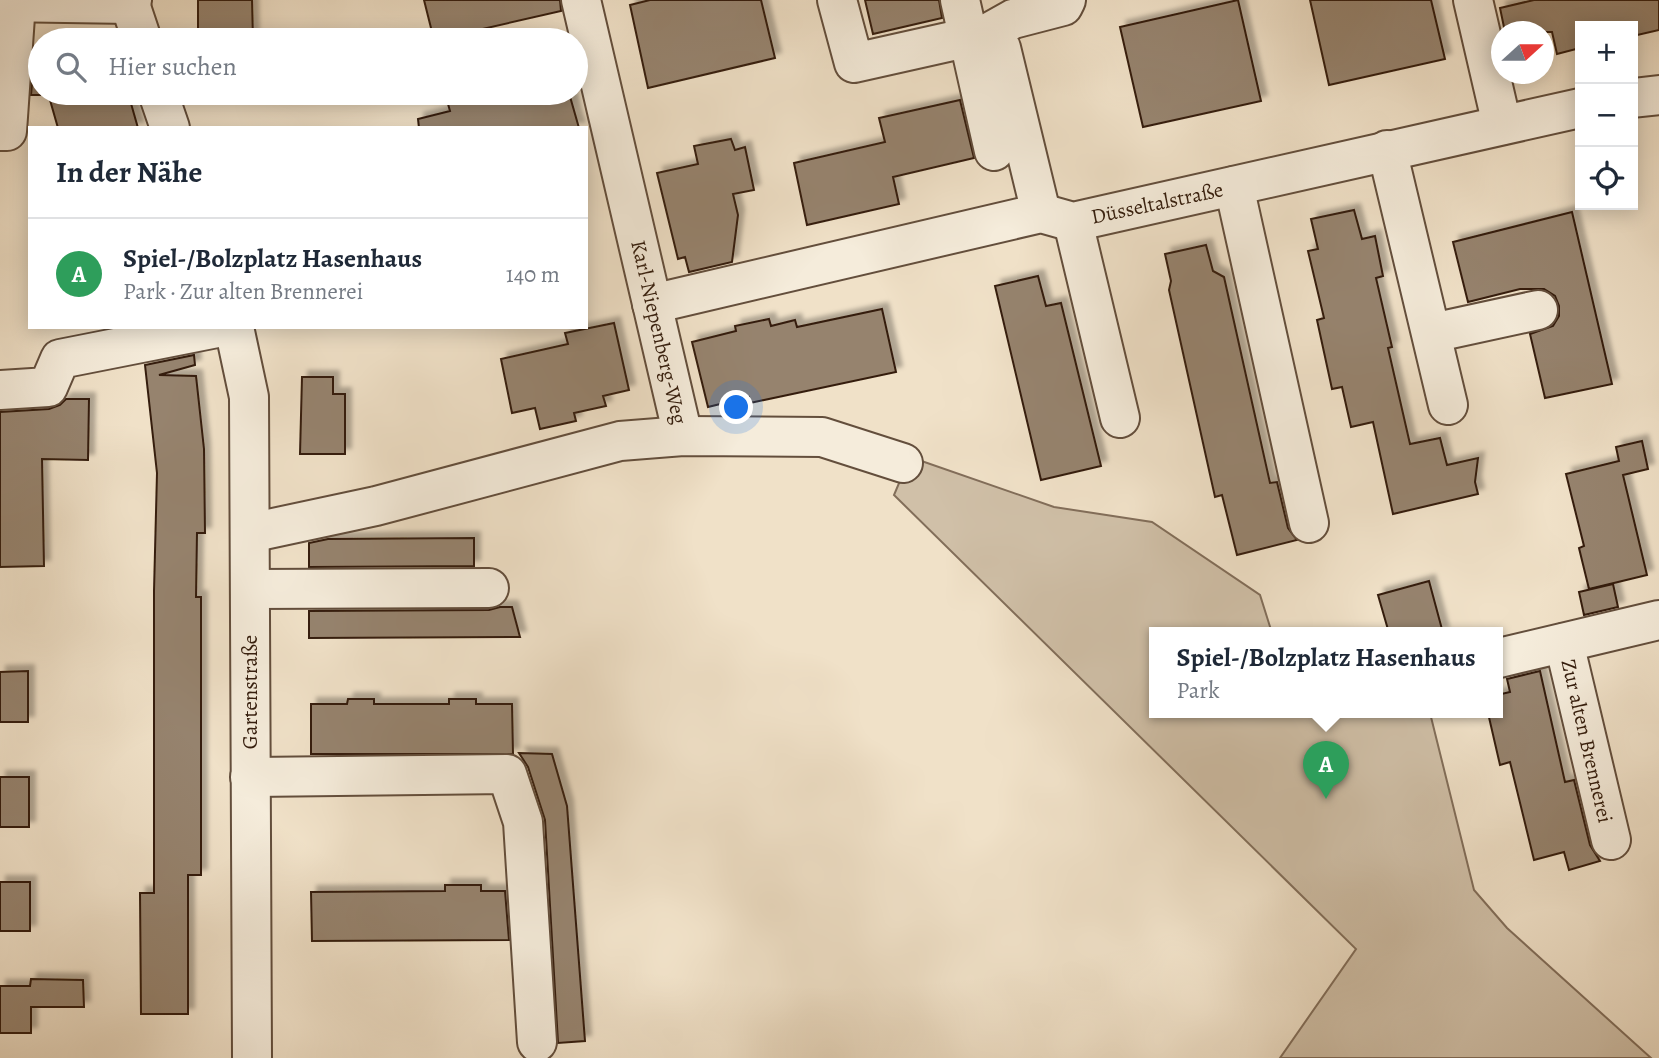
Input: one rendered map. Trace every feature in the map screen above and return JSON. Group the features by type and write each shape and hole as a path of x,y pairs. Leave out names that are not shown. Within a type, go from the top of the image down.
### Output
{"street":[{"name":"Karl-Niepenberg-Weg","path":"581,0 588,28"},
{"path":"837,0 854,63 978,35 1013,19 1063,6 1066,0"},
{"path":"960,0 978,35 994,152"},
{"path":"1474,0 1502,125"},
{"path":"0,131 7,131 8,2 131,2 139,28"},
{"name":"Karl-Niepenberg-Weg","path":"250,533 376,506 620,441 683,436 588,30"},
{"path":"978,35 1001,48 1120,418"},
{"path":"1638,97 1659,95"},
{"path":"163,105 169,126"},
{"name":"Düsseltalstraße","path":"652,304 1057,217 1234,186 1575,109"},
{"path":"1387,150 1448,405"},
{"path":"1234,186 1309,523"},
{"path":"1432,333 1538,310"},
{"path":"0,390 48,387 60,359 212,329"},
{"name":"Gartenstraße","path":"234,329 248,397 251,1058"},
{"path":"683,436 822,437 903,463"},
{"path":"250,589 489,588"},
{"name":"Zur alten Brennerei","path":"1503,657 1659,620"},
{"name":"Zur alten Brennerei","path":"1564,643 1611,840"},
{"path":"250,777 507,774 523,822 537,1042"}],"shaded area":[{"path":"910,457 1054,507 1152,522 1260,595 1270,627 1149,627 1149,718 1431,718 1474,890 1507,928 1651,1058 1280,1058 1356,949 894,495"}],"building":[{"path":"198,0 252,0 253,28 198,28"},
{"path":"424,0 560,0 561,11 487,28 431,28"},
{"path":"650,0 761,0 775,58 648,88 630,5"},
{"path":"865,0 939,0 942,18 873,34"},
{"path":"1238,0 1261,101 1143,127 1120,27"},
{"path":"1310,0 1431,0 1445,59 1329,85"},
{"path":"1534,0 1659,0 1659,30 1638,35 1638,21 1575,21 1575,49 1557,54 1554,21 1503,21 1500,8"},
{"path":"960,100 974,158 893,177 899,204 807,225 794,163 885,142 879,118"},
{"path":"51,105 131,105 137,126 57,126"},
{"path":"448,105 572,105 578,126 419,126 418,119 450,111"},
{"path":"731,139 735,150 745,147 754,190 733,194 738,215 732,262 689,272 685,257 678,259 657,173 698,164 694,146"},
{"path":"1354,210 1362,239 1375,236 1383,276 1376,278 1392,347 1388,348 1410,444 1440,438 1447,465 1478,458 1475,482 1478,494 1393,514 1373,422 1351,427 1342,387 1332,389 1317,320 1324,318 1308,251 1318,249 1311,219"},
{"path":"1572,212 1612,384 1545,398 1530,334 1553,326 1559,316 1555,296 1544,289 1520,289 1468,302 1453,242"},
{"path":"1206,245 1213,271 1224,277 1270,483 1277,482 1288,528 1297,540 1237,555 1222,495 1215,497 1169,290 1171,281 1165,254"},
{"path":"1038,276 1046,306 1061,303 1101,466 1041,480 995,286"},
{"path":"882,309 896,372 750,403 749,397 708,407 692,342 736,331 735,326 769,319 771,326 795,320 797,327"},
{"path":"614,323 629,390 603,396 606,406 574,413 576,421 540,429 535,408 512,413 501,359 568,344 565,333"},
{"path":"194,355 195,365 159,375 196,376 204,449 205,533 197,533 196,597 201,597 201,875 188,875 188,1014 141,1014 140,893 154,893 154,591 157,473 145,365"},
{"path":"302,377 333,377 333,394 345,394 345,454 300,454"},
{"path":"66,399 89,399 88,460 42,459 44,566 0,567 0,412 49,409 60,405"},
{"path":"1642,441 1648,469 1623,475 1647,575 1589,589 1579,548 1584,546 1566,474 1619,461 1616,447"},
{"path":"474,538 474,566 309,567 309,543 328,539"},
{"path":"1429,581 1441,627 1387,627 1378,595"},
{"path":"1613,584 1618,607 1584,615 1579,592"},
{"path":"512,607 520,637 309,638 309,611 489,610"},
{"path":"28,671 28,722 0,722 0,672"},
{"path":"1540,671 1565,782 1574,780 1590,845 1600,861 1569,870 1564,852 1534,860 1510,762 1500,765 1489,718 1503,718 1503,694 1510,692 1507,679"},
{"path":"348,699 374,699 374,704 449,704 449,699 476,699 476,704 512,704 513,754 311,754 311,704 347,704"},
{"path":"519,753 552,754 567,806 585,1041 558,1043 545,820 528,767"},
{"path":"0,777 29,777 29,827 0,827"},
{"path":"0,882 30,882 30,931 0,931"},
{"path":"445,885 481,885 481,891 505,891 509,940 312,941 311,892 445,891"},
{"path":"31,979 83,980 84,1007 31,1007 31,1033 0,1033 0,986 30,986"}],"place":[{"name":"Spiel-/Bolzplatz Hasenhaus","path":"1326,799"}]}
